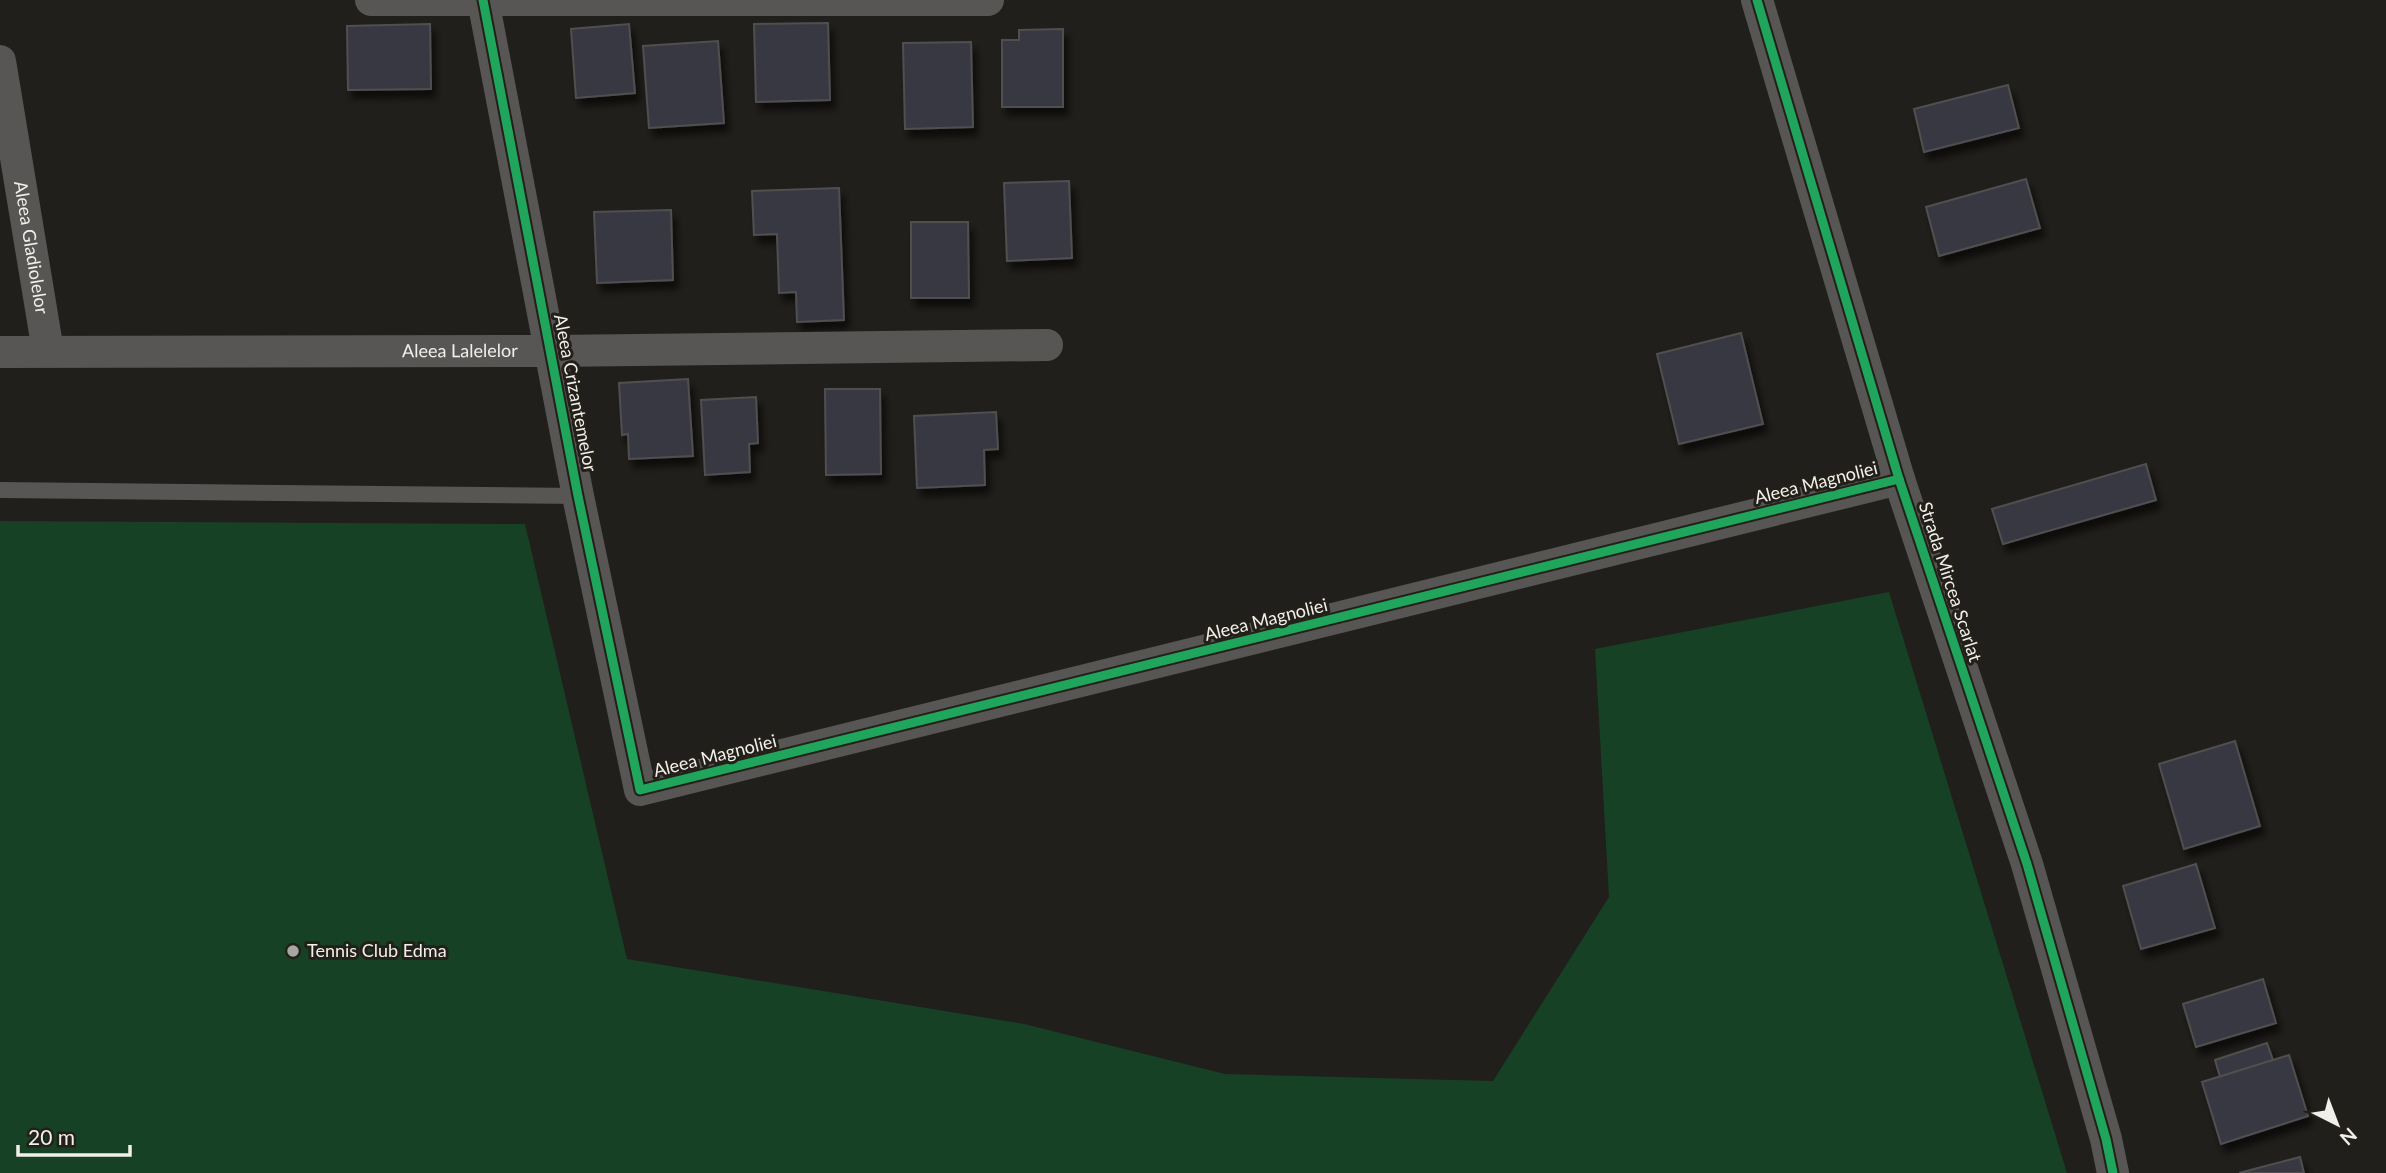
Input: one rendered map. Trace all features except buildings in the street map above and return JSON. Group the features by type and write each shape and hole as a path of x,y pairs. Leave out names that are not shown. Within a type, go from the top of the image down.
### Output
{"street":[{"path":"370,0 988,0"},
{"name":"Strada Mircea Scarlat","path":"1757,0 1899,479 2027,864 2106,1139 2113,1173"},
{"name":"Aleea Crizantemelor","path":"483,1 579,496 640,790"},
{"name":"Aleea Gladiolelor","path":"0,61 48,351"},
{"name":"Aleea Lalelelor","path":"0,352 552,351 1047,345"},
{"name":"Aleea Magnoliei","path":"640,790 1899,479"}],"lane":[{"path":"0,490 579,496"}],"green space":[{"path":"0,521 525,524 627,959 1024,1024 1225,1074 1493,1081 1609,897 1595,649 1889,592 2067,1173 0,1173"}],"cycle path":[{"path":"483,0 578,496 640,790 1899,479"},
{"path":"1757,0 1899,479 2027,864 2106,1139 2113,1173"}],"place":[{"name":"Tennis Club Edma","path":"293,951"}]}
